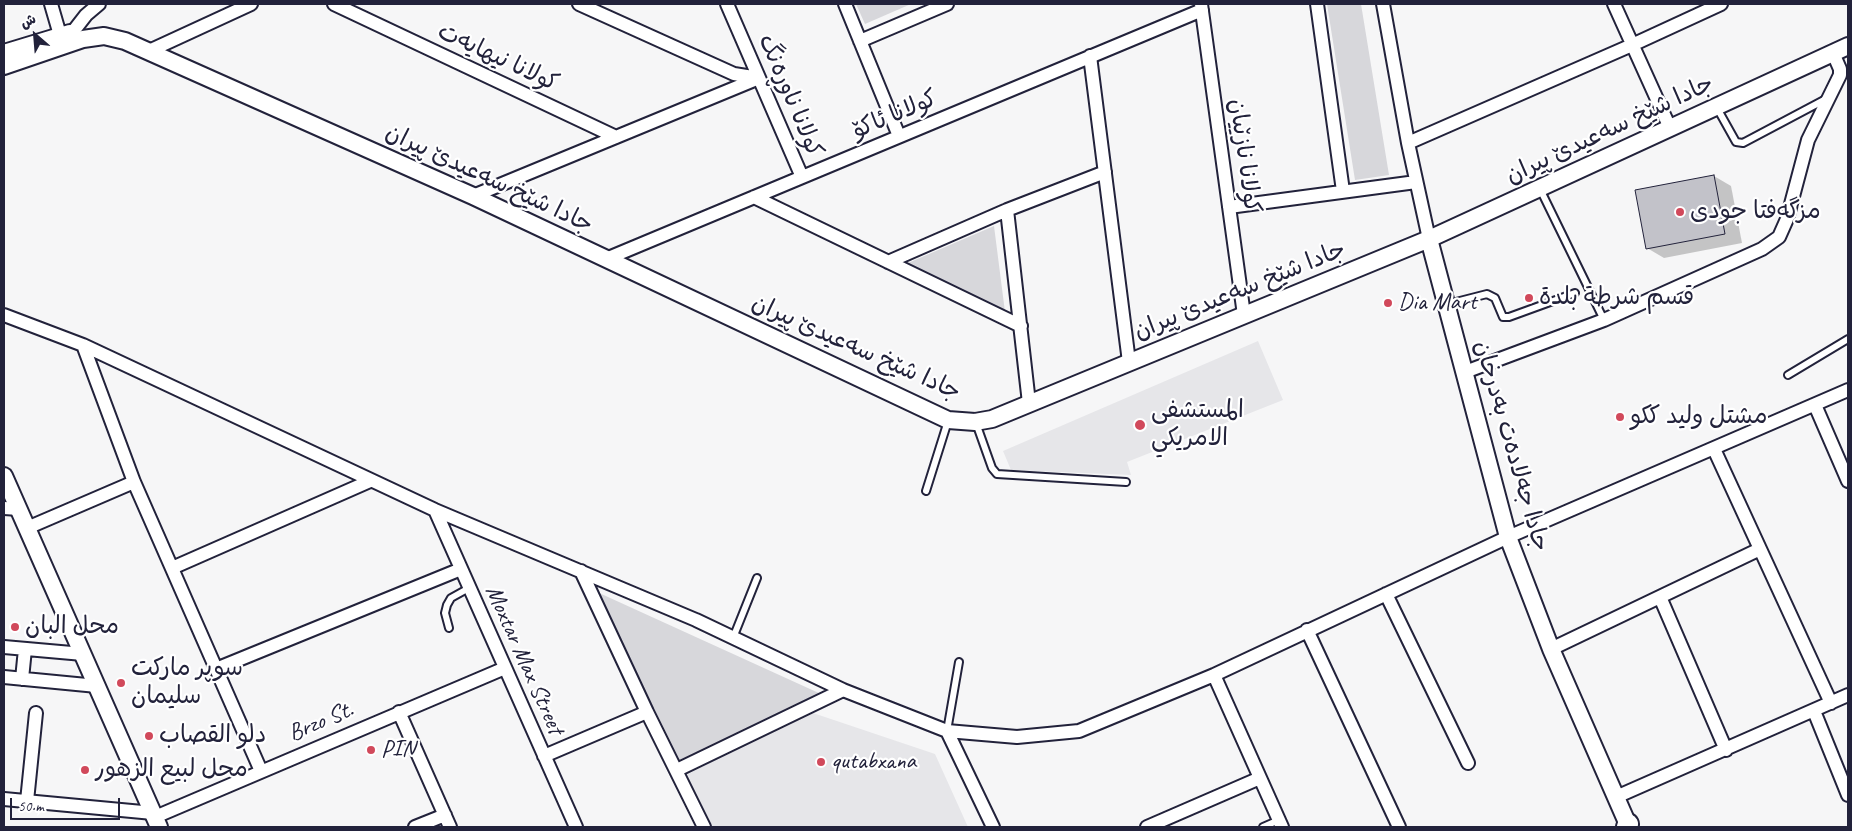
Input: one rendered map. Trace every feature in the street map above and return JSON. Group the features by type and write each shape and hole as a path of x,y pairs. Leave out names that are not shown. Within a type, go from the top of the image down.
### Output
{"street":[{"path":"51,4 66,34"},
{"path":"4,53 66,34 99,4"},
{"path":"149,51 251,4"},
{"name":"کولانا نیهایەت","path":"334,4 616,137"},
{"path":"579,4 734,74 759,78"},
{"name":"کولانا ناوڕەنگ","path":"727,4 802,177"},
{"path":"845,4 899,136"},
{"path":"860,41 947,4"},
{"path":"1317,4 1344,191"},
{"name":"جادا جەلادەت بەدرخان","path":"1383,4 1408,143 1429,239 1508,538 1551,649 1628,826"},
{"path":"1614,4 1670,128"},
{"path":"1408,143 1721,4"},
{"name":"کولانا ئاکۆ","path":"606,259 1090,56 1201,7"},
{"name":"کولانا نازێیان","path":"1201,7 1244,315"},
{"name":"جادا شێخ سەعیدێ پیران","path":"66,34 84,32 119,40 149,51 473,196 948,420 975,422 992,419 1429,239 1848,46"},
{"path":"4,66 97,36"},
{"path":"1464,372 1604,320 1762,249 1779,237 1787,219 1808,140 1840,75 1840,69 1833,53"},
{"path":"1090,56 1129,362"},
{"path":"473,196 759,78"},
{"path":"888,262 1007,210 1106,172"},
{"path":"1229,207 1416,182"},
{"path":"754,197 1020,326"},
{"path":"1007,210 1029,403"},
{"path":"4,315 83,345 370,481 733,638 843,690 947,731 1017,736 1079,730 1214,675 1307,630 1508,538 1848,390"},
{"path":"83,345 134,482 261,771"},
{"path":"1815,405 1848,481"},
{"path":"1714,448 1831,703"},
{"path":"4,478 11,508 27,528 156,819"},
{"path":"172,568 370,481"},
{"path":"27,528 134,482"},
{"name":"Moxtar Max Street","path":"434,510 576,827"},
{"path":"1551,649 1760,549"},
{"path":"216,669 461,569"},
{"path":"581,571 647,712 678,770 704,827"},
{"path":"1386,594 1468,763"},
{"path":"1660,597 1726,750"},
{"path":"1307,630 1399,827"},
{"path":"4,647 83,654"},
{"path":"22,679 25,649"},
{"name":"Brzo St.","path":"156,819 261,771 505,668"},
{"path":"1214,675 1280,824"},
{"path":"4,677 97,686"},
{"path":"678,770 843,690"},
{"path":"1616,797 1848,695"},
{"path":"1814,711 1848,795"},
{"path":"399,712 450,827"},
{"path":"544,756 647,712"},
{"path":"27,801 36,714"},
{"path":"947,731 993,827"},
{"path":"1147,827 1260,778"},
{"path":"4,799 156,819"},
{"path":"415,827 445,815"}],"lane":[{"path":"1717,107 1736,142 1743,143 1829,97"},
{"path":"1540,188 1604,320"},
{"path":"1446,304 1487,294 1495,298 1504,317 1509,317 1575,293"},
{"path":"1788,375 1848,339"},
{"path":"926,491 948,420"},
{"path":"975,422 992,468 997,474 1126,482"},
{"path":"733,638 757,578"},
{"path":"449,628 444,613 447,605 451,598 469,588"},
{"path":"947,731 959,662"},
{"path":"1263,827 1280,824"}],"shaded area":[{"path":"856,4 911,4 865,24"},
{"path":"1327,4 1361,4 1389,175 1355,180"},
{"path":"994,226 1005,312 908,263"},
{"name":"المستشفى الامريكي","path":"1258,341 1283,400 1127,462 1131,475 1011,470 1003,451"},
{"path":"597,592 821,694 679,761"},
{"name":"qutabxana","path":"813,713 935,754 968,827 707,827 683,771"}],"building":[{"name":"مزگەفتا جودی","path":"1714,175 1725,234 1646,249 1635,190"}],"place":[{"name":"مزگەفتا جودی","path":"1680,212"},
{"name":"قسم شرطة بلدة","path":"1529,298"},
{"name":"Dia Mart","path":"1388,303"},
{"name":"مشتل وليد ككو","path":"1620,417"},
{"name":"المستشفى الامريكي","path":"1140,425"},
{"name":"محل البان","path":"15,627"},
{"name":"سوپر ماركت سليمان","path":"121,683"},
{"name":"دلو القصاب","path":"149,736"},
{"name":"PIN","path":"371,750"},
{"name":"qutabxana","path":"821,762"},
{"name":"محل لبيع الزهور","path":"85,770"}]}
